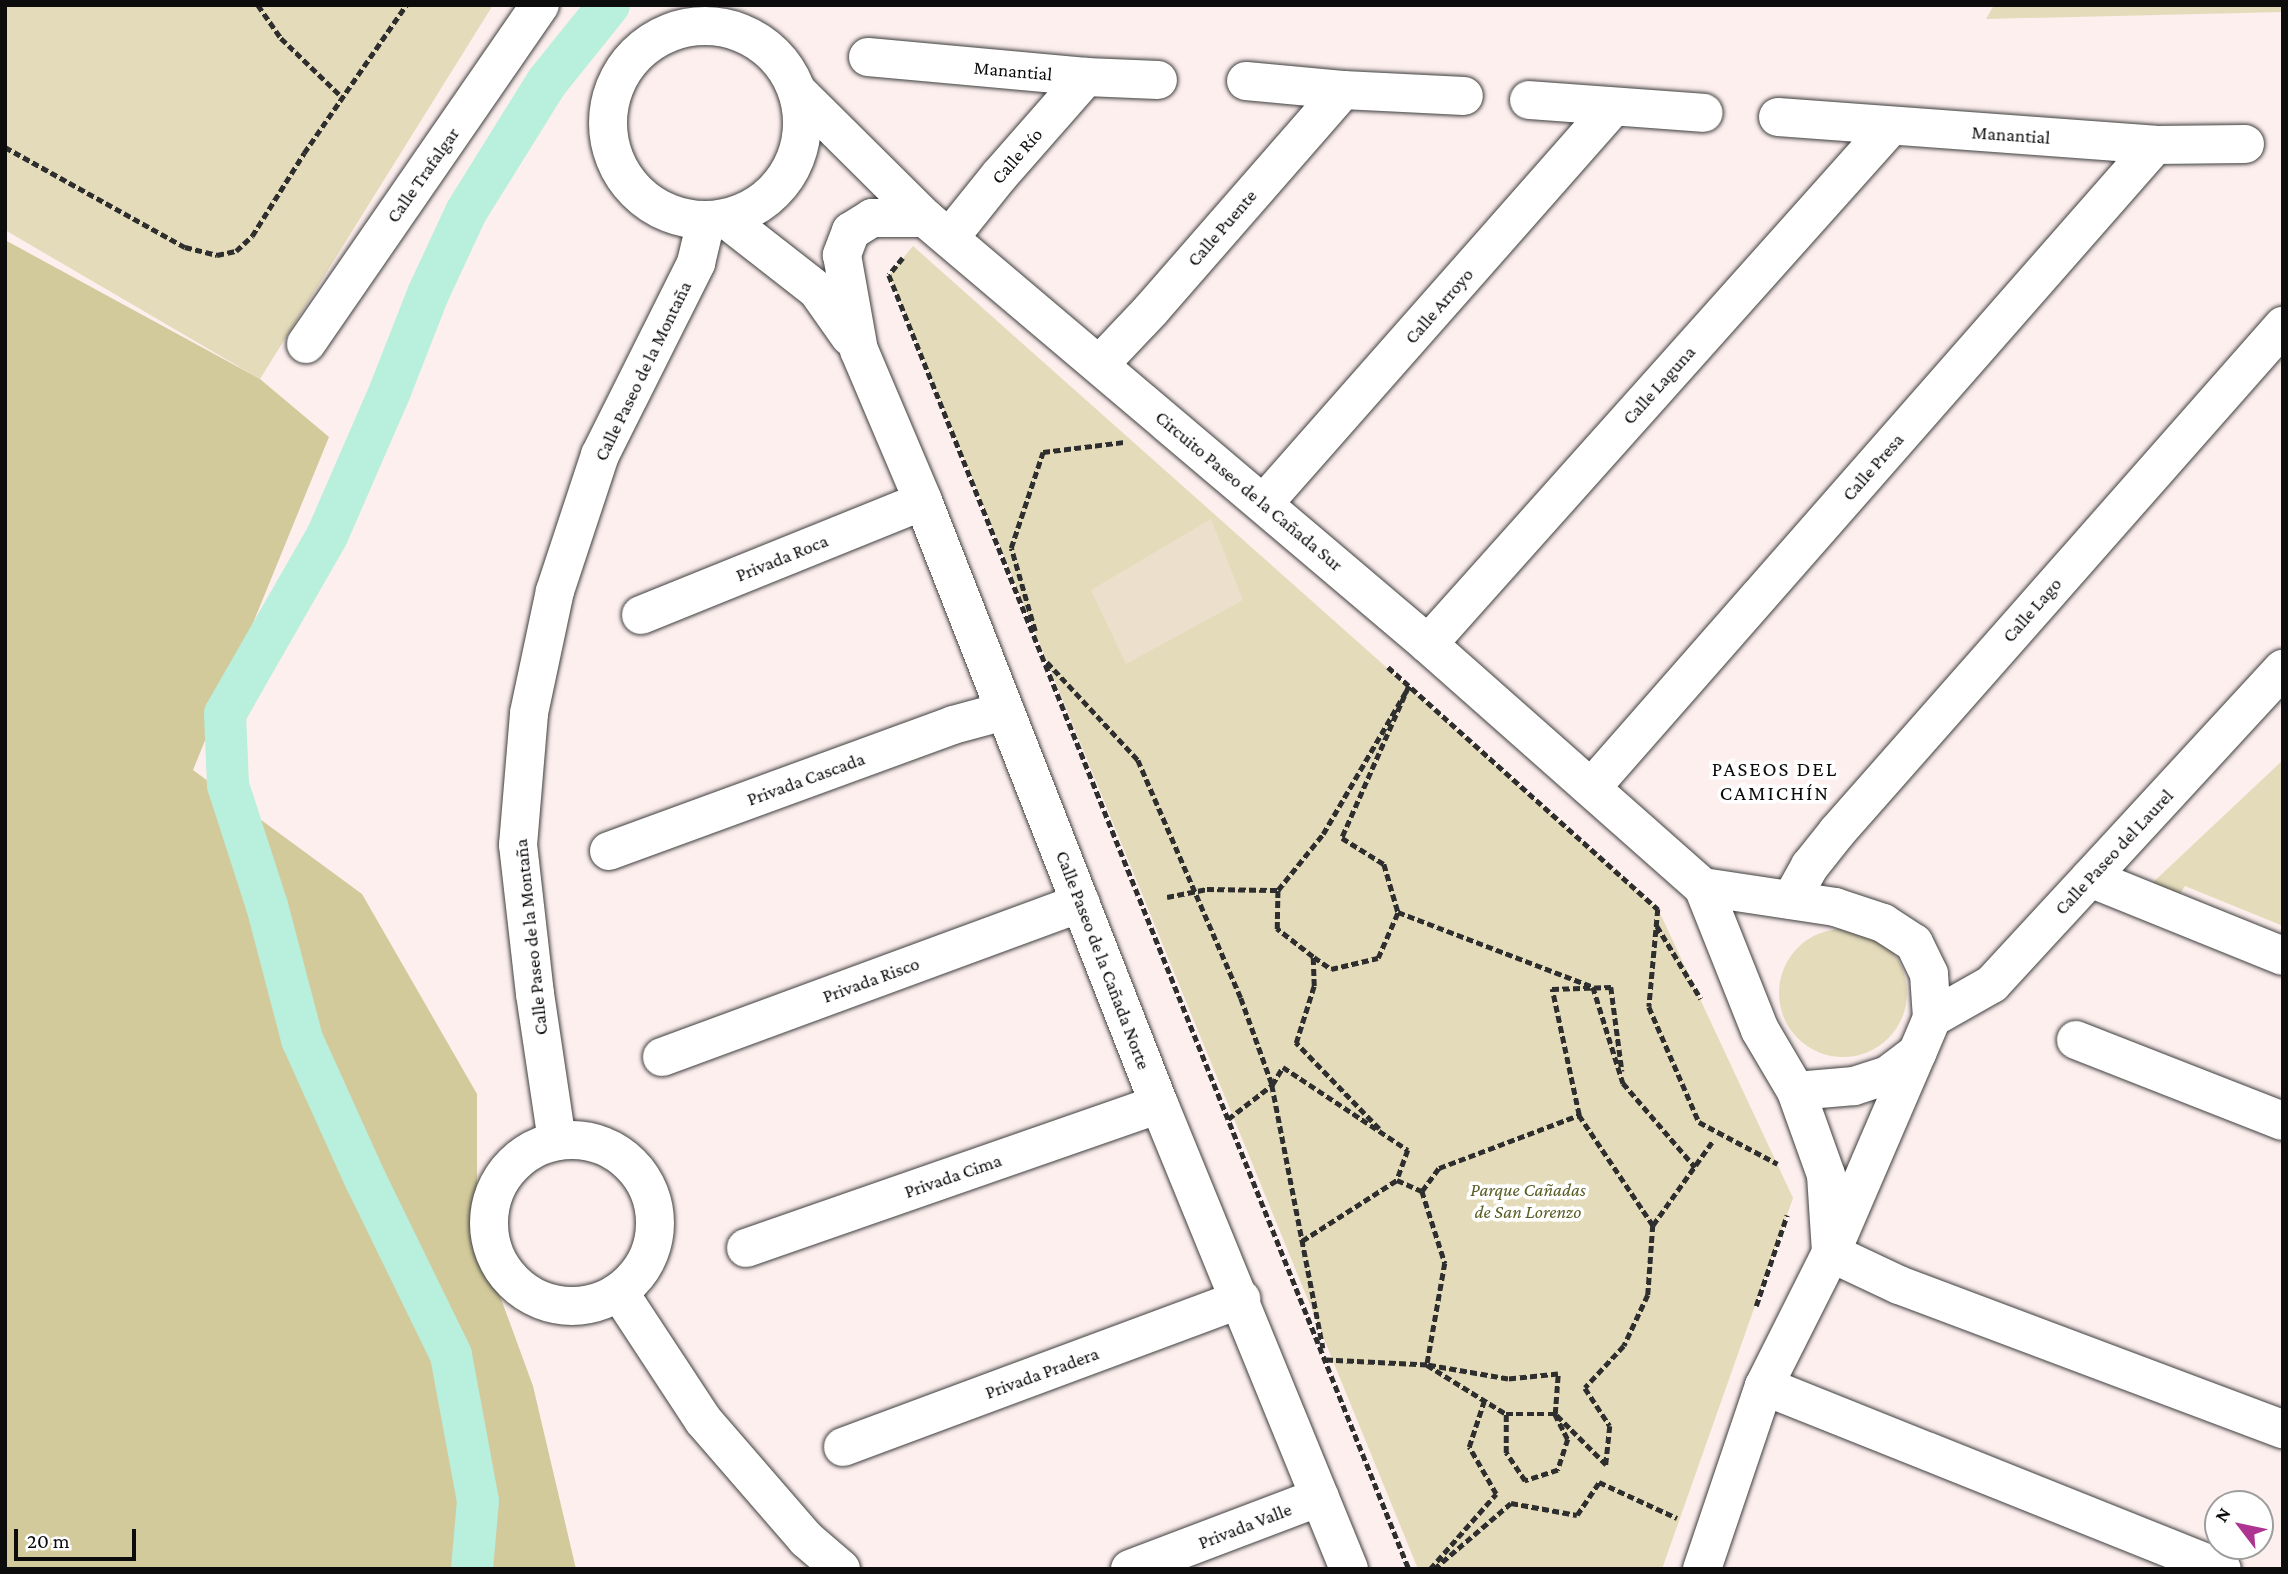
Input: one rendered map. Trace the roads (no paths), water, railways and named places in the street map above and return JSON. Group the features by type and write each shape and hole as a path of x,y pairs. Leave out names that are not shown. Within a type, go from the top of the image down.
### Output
{"street":[{"name":"Calle Trafalgar","path":"306,344 540,5"},
{"path":"716,26 749,36 777,57 798,92 802,132 791,171 763,202 716,220 671,215 642,198 620,170 609,136 611,102 625,69 649,44 681,29 716,26"},
{"name":"Manantial","path":"868,57 1086,77 1158,80"},
{"name":"Calle Río","path":"938,228 999,176 1086,77"},
{"path":"1245,81 1343,90 1464,96"},
{"name":"Calle Puente","path":"1100,364 1151,310 1343,90"},
{"name":"Circuito Paseo de la Cañada Sur","path":"798,92 938,228 1428,644 1703,887"},
{"path":"1529,100 1704,113"},
{"name":"Calle Arroyo","path":"1264,503 1613,107"},
{"name":"Manantial","path":"1779,117 2155,145 2245,144"},
{"name":"Calle Laguna","path":"1428,644 1890,127"},
{"name":"Calle Presa","path":"1591,788 2155,145"},
{"name":"Calle Paseo de la Cañada Norte","path":"859,350 842,255 851,231 872,218 938,228"},
{"name":"Calle Paseo de la Cañada Norte","path":"716,220 817,290 859,350 923,501 1159,1104 1241,1299 1349,1569"},
{"name":"Calle Paseo de la Montaña","path":"557,1140 535,994 518,845 529,713 555,591 600,455 716,220"},
{"name":"Calle Lago","path":"1791,900 1810,866 1837,832 2283,326"},
{"name":"Privada Roca","path":"641,615 923,501"},
{"name":"Calle Paseo del Laurel","path":"1932,1018 1992,984 2283,669"},
{"name":"Privada Cascada","path":"609,851 953,726 1005,711"},
{"path":"2090,878 2283,956"},
{"path":"1702,1569 1764,1386 1831,1253 1932,1018 1929,974 1914,943 1883,923 1835,907 1703,887"},
{"path":"1703,887 1760,1030 1796,1091 1826,1175 1831,1253"},
{"name":"Privada Risco","path":"662,1057 1081,903"},
{"path":"2076,1040 2283,1121"},
{"path":"1796,1091 1854,1086 1888,1074 1917,1053"},
{"name":"Privada Cima","path":"746,1248 1159,1104"},
{"path":"557,1140 589,1140 619,1153 642,1176 655,1206 654,1239 642,1269 619,1292 589,1305 556,1305 526,1293 503,1270 490,1239 490,1206 503,1176 526,1153 557,1140"},
{"path":"1831,1253 1899,1285 2283,1429"},
{"path":"619,1292 703,1420 806,1539 841,1569"},
{"name":"Privada Pradera","path":"843,1447 1241,1299"},
{"path":"1764,1386 2222,1569"},
{"name":"Privada Valle","path":"1130,1569 1320,1497"}],"waterway":[{"path":"472,1569 478,1501 451,1355 366,1181 302,1039 267,906 228,785 225,714 327,536 390,391 428,294 466,212 547,82 609,5"}],"district":[{"name":"PASEOS DEL CAMICHÍN","path":"1775,781"}],"park label":[{"name":"Parque Cañadas de San Lorenzo","path":"1528,1201"}]}
